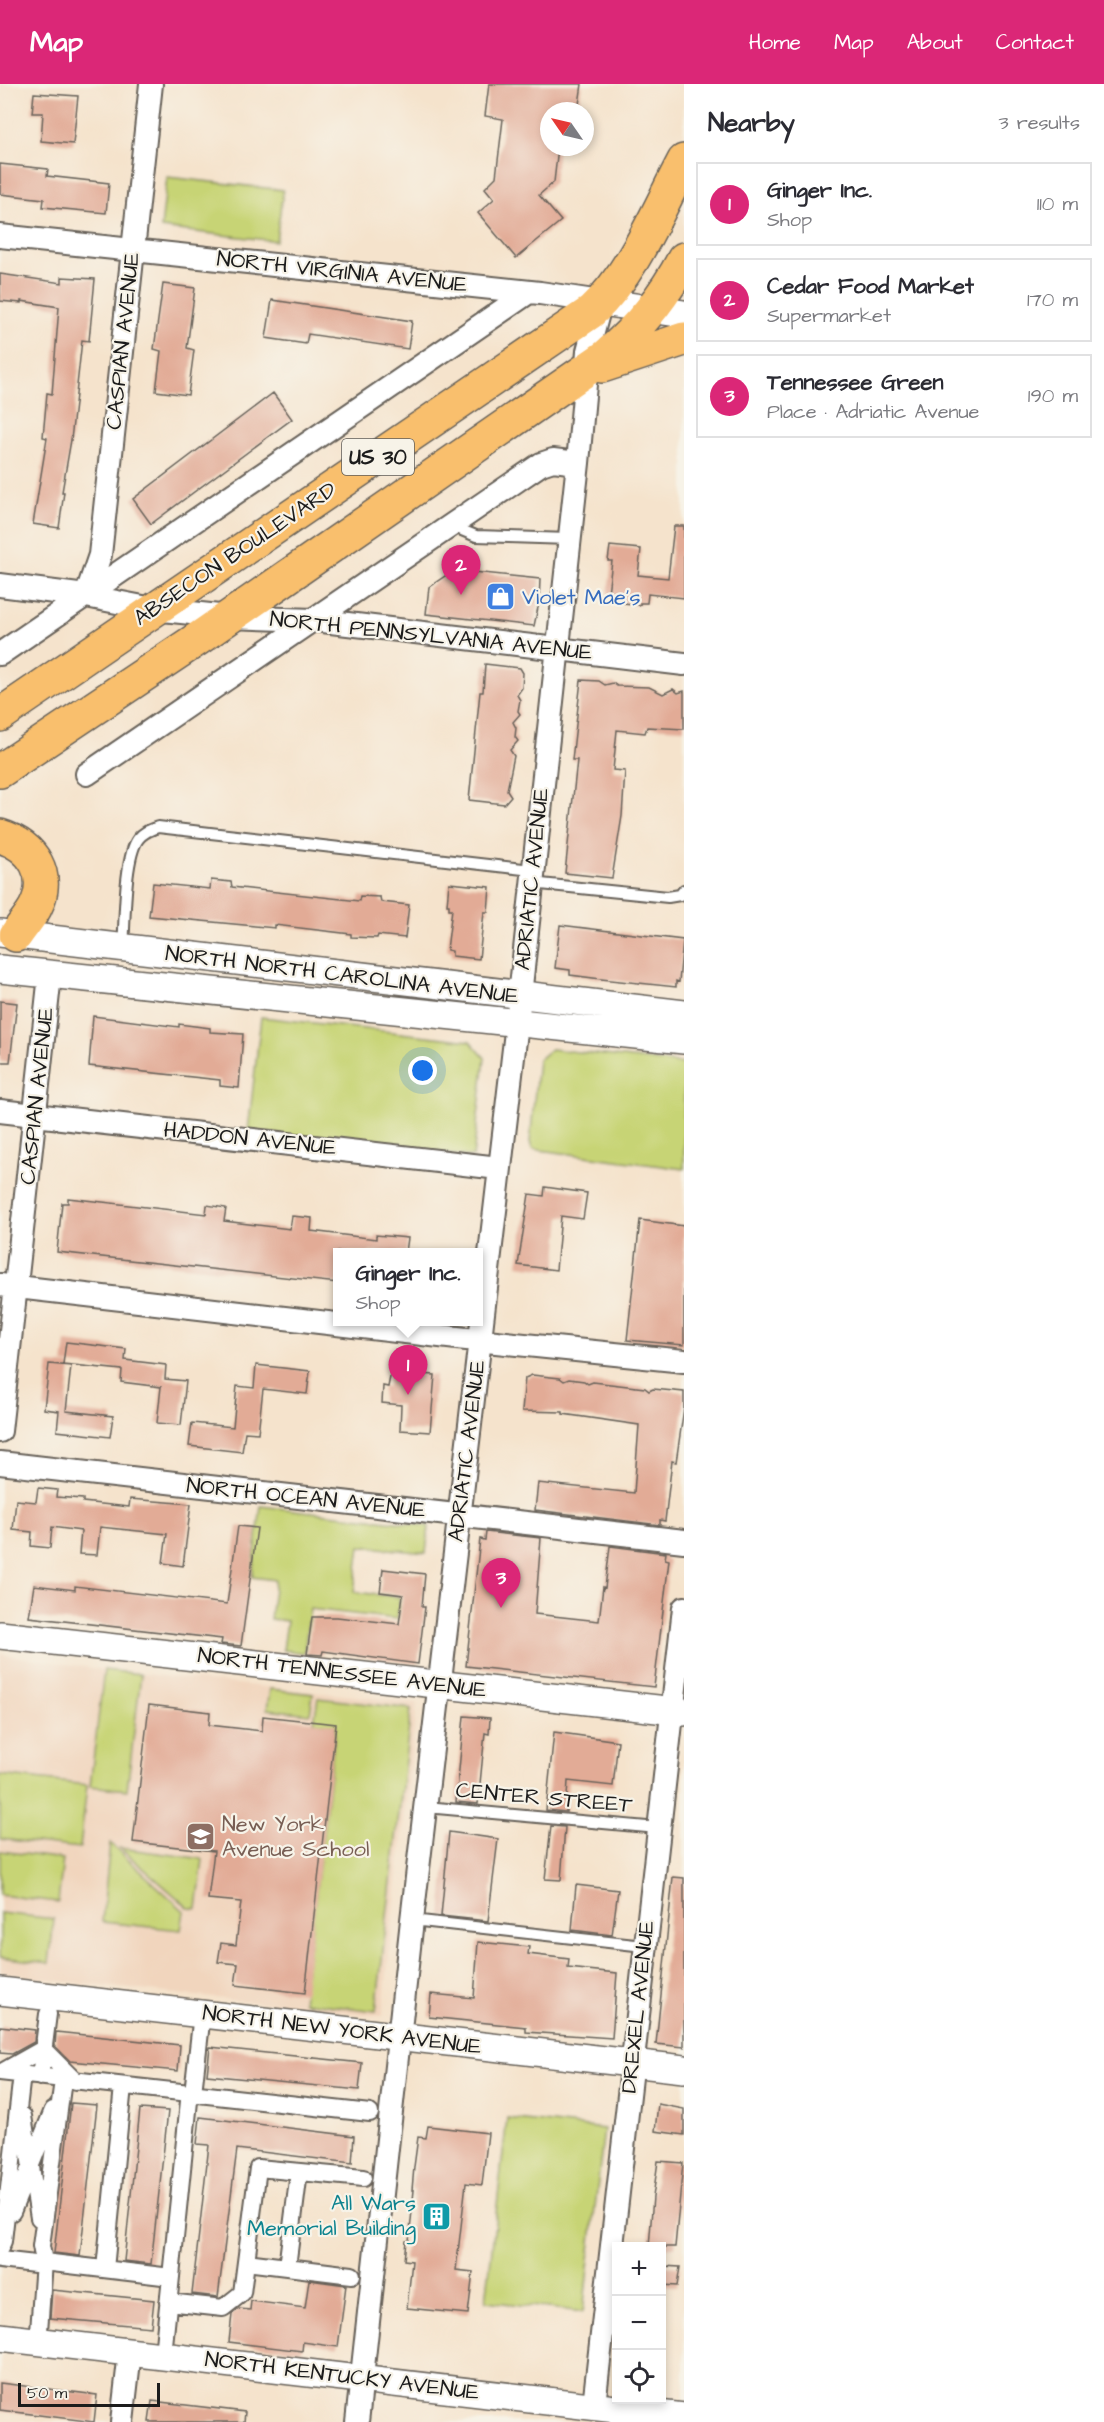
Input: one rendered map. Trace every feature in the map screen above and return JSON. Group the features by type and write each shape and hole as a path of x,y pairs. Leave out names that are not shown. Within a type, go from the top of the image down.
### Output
{"highway":[{"name":"ABSECON BOULEVARD","path":"0,715 568,328 601,302 616,285 630,262 684,161"},
{"path":"669,312 668,289 684,259"},
{"name":"US 30","path":"0,771 229,617 669,312"},
{"path":"586,371 684,339"},
{"path":"0,836 26,848 33,856 41,873 42,882 38,902 8,934"}],"street":[{"name":"CASPIAN AVENUE","path":"86,596 99,558 151,84"},
{"name":"NORTH VIRGINIA AVENUE","path":"0,236 529,292 669,312"},
{"path":"0,654 529,292"},
{"name":"ADRIATIC AVENUE","path":"483,1313 517,1023 586,371 591,333 601,302"},
{"path":"87,774 541,464 553,460 578,463"},
{"name":"NORTH PENNSYLVANIA AVENUE","path":"0,585 86,596 153,609 229,617 314,620 684,664"},
{"name":"NORTH NORTH CAROLINA AVENUE","path":"8,934 684,1014"},
{"name":"NORTH NORTH CAROLINA AVENUE","path":"0,969 684,1040"},
{"name":"CASPIAN AVENUE","path":"0,1431 8,1286 36,1115 50,975"},
{"name":"HADDON AVENUE","path":"0,1111 499,1167"},
{"path":"8,1286 333,1323"},
{"path":"358,1326 684,1361"},
{"name":"ADRIATIC AVENUE","path":"357,2422 412,1920 482,1326"},
{"name":"NORTH OCEAN AVENUE","path":"0,1463 684,1541"},
{"name":"DREXEL AVENUE","path":"594,2405 658,1828 678,1711 684,1608"},
{"name":"NORTH TENNESSEE AVENUE","path":"0,1635 678,1711"},
{"name":"NORTH NEW YORK AVENUE","path":"0,1991 684,2069"},
{"path":"40,2077 48,2014"},
{"path":"164,2344 189,2101 193,2093 202,2014"},
{"path":"1,2072 44,2049"},
{"path":"39,2331 44,2262 42,2236 67,2082 44,2049"},
{"path":"1,2072 67,2082 193,2093 370,2113"},
{"path":"2,2240 22,2074"},
{"path":"2,2240 67,2082"},
{"path":"105,2269 123,2086"},
{"path":"20,2094 42,2236"},
{"path":"168,2302 223,2308 243,2293 258,2168 363,2178"},
{"path":"287,2267 299,2172"},
{"path":"0,2260 35,2264 44,2262 171,2277"},
{"path":"246,2262 352,2275"},
{"name":"NORTH KENTUCKY AVENUE","path":"0,2337 684,2416"},
{"path":"122,2422 130,2352"}],"lane":[{"path":"452,525 476,536 569,539"},
{"path":"123,949 132,851 138,838 158,827 532,876 669,897 680,896 684,890"},
{"name":"CENTER STREET","path":"426,1807 658,1828"},
{"path":"412,1920 644,1946"}],"shaded area":[{"name":"New York Avenue School","path":"0,1654 104,1670 417,1703 382,2016 57,1981 0,1972"}],"green space":[{"path":"167,177 283,190 276,241 161,228"},
{"path":"261,1017 470,1041 485,1058 473,1157 248,1131"},
{"path":"551,1049 684,1064 684,1169 532,1149 530,1142 538,1060"},
{"path":"261,1506 429,1526 426,1553 360,1546 354,1592 400,1597 397,1619 310,1609 304,1653 283,1650 287,1621 270,1619 275,1580 252,1577"},
{"path":"104,1670 141,1674 127,1790 90,1786"},
{"path":"270,1689 313,1694 310,1714 267,1709"},
{"path":"318,1698 411,1709 376,2011 303,2002 336,1725 314,1722"},
{"path":"0,1775 87,1785 80,1848 0,1839"},
{"path":"110,1843 184,1911 181,1930 102,1922"},
{"path":"120,1848 203,1859 197,1909 189,1908"},
{"path":"0,1851 63,1859 58,1902 0,1895"},
{"path":"0,1913 54,1919 49,1963 0,1957"},
{"path":"507,2118 604,2129 583,2312 486,2301"}],"building":[{"path":"489,84 582,84 579,102 540,102 540,156 557,156 554,182 539,195 561,221 516,258 478,213 494,199 485,188 496,177 503,119 485,116"},
{"path":"34,93 78,96 73,144 41,141 43,113 32,113"},
{"path":"0,164 48,169 47,176 109,183 106,213 43,207 44,199 0,194"},
{"path":"0,274 62,283 62,277 95,279 89,341 82,340 59,528 33,524 47,438 43,437 47,393 52,394 59,307 21,301 21,303 0,301"},
{"path":"163,284 195,288 187,348 194,350 188,395 156,391 161,351 154,349"},
{"path":"272,300 412,321 408,349 308,334 306,344 266,338"},
{"path":"273,393 292,419 151,524 133,499"},
{"path":"674,526 684,526 684,598 648,594 647,603 640,603 640,605 607,601 612,561 608,561 610,546 641,549 638,575 668,578"},
{"path":"454,570 540,579 539,603 534,626 426,614 429,587"},
{"path":"485,664 520,668 523,673 522,688 517,695 520,700 518,711 520,714 513,722 516,728 515,737 518,741 510,750 514,756 507,790 511,796 504,804 469,800"},
{"path":"581,680 599,681 605,685 613,683 617,686 649,687 663,694 673,689 678,693 684,691 684,729 647,727 645,733 617,730 613,770 625,771 622,816 612,878 565,873 577,760 572,760"},
{"path":"211,880 231,882 232,887 359,901 360,896 380,897 381,902 409,905 405,938 378,935 377,938 351,937 351,934 275,925 275,928 149,916 153,883 210,889"},
{"path":"449,883 490,887 488,912 484,912 479,959 452,956 452,951 447,950 452,909 449,909 447,905"},
{"path":"560,925 683,940 679,982 676,981 676,987 601,979 570,975 570,970 555,968"},
{"path":"0,1001 17,1003 10,1062 0,1062"},
{"path":"93,1016 179,1027 179,1024 210,1028 210,1032 243,1034 239,1088 220,1086 220,1080 89,1066"},
{"path":"545,1187 587,1193 583,1219 561,1216 556,1270 518,1265 529,1194 544,1196"},
{"path":"68,1198 206,1214 207,1205 226,1208 224,1221 290,1229 292,1216 312,1218 311,1231 376,1239 376,1235 408,1238 407,1248 333,1248 333,1282 57,1252 62,1203 68,1203"},
{"path":"640,1220 684,1226 684,1345 627,1340"},
{"path":"66,1342 126,1349 125,1360 166,1365 165,1379 186,1381 181,1425 157,1423 161,1387 121,1382 122,1370 63,1364"},
{"path":"49,1364 71,1366 66,1411 113,1416 110,1437 57,1431 59,1411 44,1409"},
{"path":"256,1365 310,1371 307,1394 263,1389 258,1433 245,1432 242,1452 189,1446 192,1423 233,1427 237,1386 254,1388"},
{"path":"391,1372 435,1375 430,1432 400,1430 401,1405 382,1403 383,1386 388,1387"},
{"path":"532,1375 560,1378 564,1381 569,1379 584,1381 588,1384 593,1382 645,1388 649,1391 653,1389 684,1392 684,1408 676,1462 672,1461 665,1521 660,1520 660,1525 535,1510 538,1483 634,1493 639,1425 563,1414 563,1412 522,1411 525,1378"},
{"path":"38,1488 57,1490 56,1497 129,1507 130,1499 191,1504 183,1566 163,1563 167,1534 100,1527 97,1555 79,1554 81,1531 52,1527 50,1548 31,1546 32,1532 13,1530 16,1500 36,1502"},
{"path":"238,1526 257,1528 241,1646 221,1644 222,1639 29,1617 34,1585 75,1590 75,1586 227,1604"},
{"path":"486,1532 541,1538 535,1614 599,1621 610,1546 666,1553 665,1559 669,1560 654,1687 466,1666 480,1539 485,1540"},
{"path":"383,1569 425,1574 422,1607 425,1607 418,1664 323,1651 322,1655 307,1654 312,1617 337,1617 399,1624 403,1595 380,1592"},
{"name":"New York Avenue School","path":"149,1705 210,1712 209,1725 262,1731 263,1716 336,1724 305,1993 235,1985 238,1964 218,1962 221,1943 236,1945 241,1902 208,1899 214,1851 133,1842"},
{"path":"464,1716 490,1718 489,1734 485,1733 478,1804 456,1802"},
{"path":"554,1732 618,1741 613,1786 568,1781 566,1812 546,1810"},
{"path":"551,1826 565,1827 561,1880 545,1879"},
{"path":"449,1832 498,1839 488,1921 441,1916"},
{"path":"673,1877 684,1878 684,2047 656,2044"},
{"path":"576,1885 618,1890 612,1935 572,1930"},
{"path":"478,1942 529,1947 528,1954 569,1959 568,1968 617,1973 612,2038 526,2032 526,2027 429,2017 431,1994 474,1998"},
{"path":"0,2026 35,2030 34,2042 12,2054 0,2053"},
{"path":"56,2032 180,2045 178,2071 70,2061 55,2046"},
{"path":"210,2047 362,2063 359,2090 207,2075"},
{"path":"71,2103 97,2105 80,2256 54,2253"},
{"path":"658,2104 684,2109 684,2135 655,2131"},
{"path":"140,2109 168,2111 151,2264 124,2261"},
{"path":"200,2117 354,2136 352,2163 237,2149 218,2297 192,2294 209,2145 197,2144"},
{"name":"All Wars Memorial Building","path":"428,2126 488,2133 482,2185 466,2183 456,2270 473,2272 468,2314 407,2308 412,2261 404,2260 406,2241 409,2241 414,2167 418,2137 426,2138"},
{"path":"658,2161 683,2163 675,2247 666,2247 666,2242 649,2242"},
{"path":"666,2266 680,2267 677,2286 666,2285"},
{"path":"309,2280 346,2285 338,2347 303,2342 302,2351 229,2342 232,2314 239,2309 250,2310 251,2301 305,2308"},
{"path":"52,2290 154,2300 151,2327 50,2318"},
{"path":"0,2383 97,2395 94,2422 0,2410"},
{"path":"152,2401 245,2412 244,2422 149,2422"}],"place":[{"name":"Cedar Food Market","path":"461,595"},
{"name":"Violet Mae's","path":"501,597"},
{"name":"Ginger Inc.","path":"408,1395"},
{"name":"Tennessee Green","path":"501,1608"},
{"name":"New York Avenue School","path":"201,1837"},
{"name":"All Wars Memorial Building","path":"437,2216"}]}
